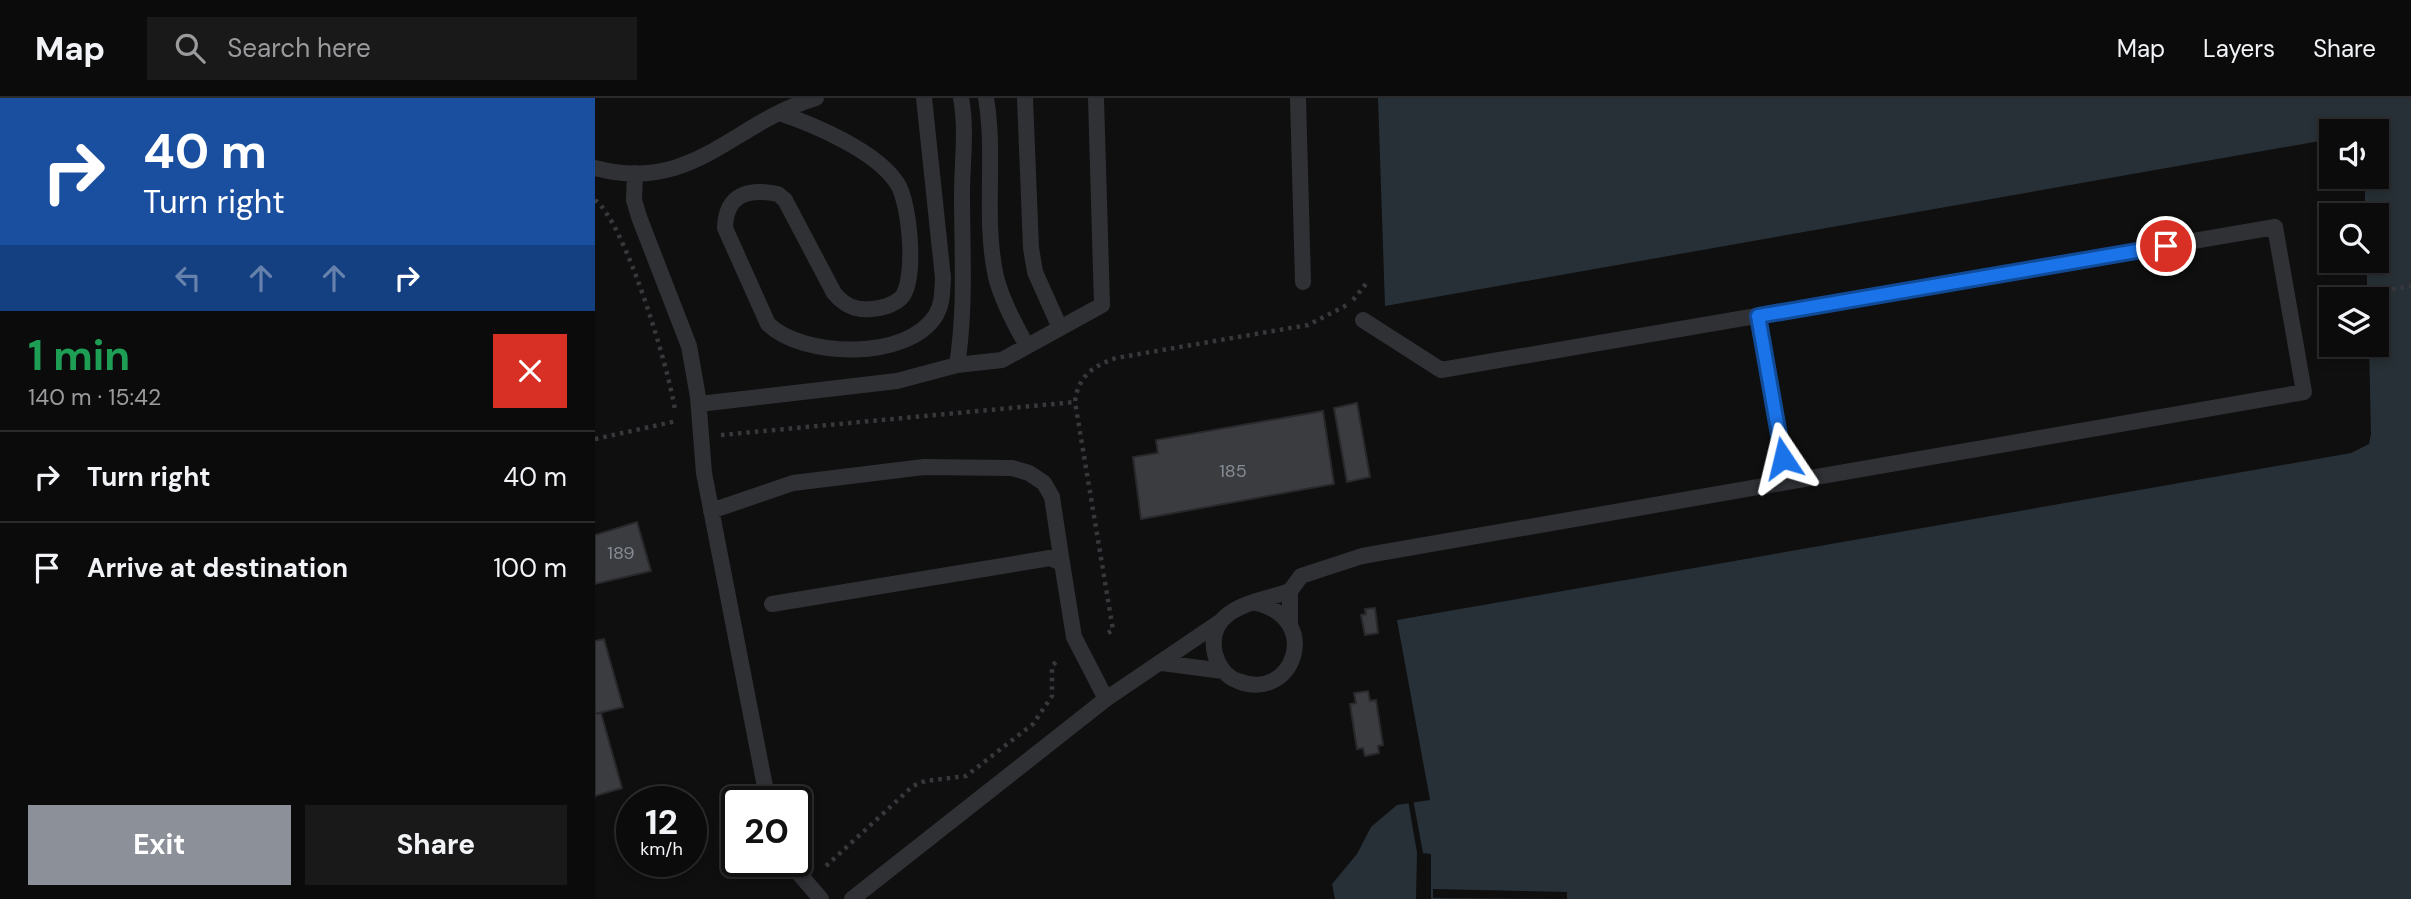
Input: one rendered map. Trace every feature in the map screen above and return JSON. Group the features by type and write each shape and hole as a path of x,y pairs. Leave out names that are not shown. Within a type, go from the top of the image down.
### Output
{"lane":[{"path":"595,168 635,173 674,169 693,163 779,113 816,98"},
{"path":"779,113 807,123 876,162 899,186 904,199 911,271 907,285 902,297 893,303 866,310 842,302 834,293 785,200 778,194 748,193 731,201 725,211 725,228 768,324 780,336 801,344 851,350 906,338 925,328 942,301 943,278 924,98"},
{"path":"957,365 964,320 962,191 965,117 961,98"},
{"path":"986,98 992,253 1005,300 1027,346"},
{"path":"1025,98 1031,248 1035,272 1060,328"},
{"path":"699,404 897,381 957,365 1002,360 1102,305 1096,98"},
{"path":"1298,98 1303,282"},
{"path":"635,173 633,200 689,346 699,404 704,473 765,786"},
{"path":"852,899 1106,699 1243,605 1290,591 1301,576 1362,556 2304,392 2275,227 1441,370 1363,320"},
{"path":"1758,316 1787,482"},
{"path":"711,510 793,483 924,467 1012,468 1029,473 1044,483 1052,497 1074,638 1106,699"},
{"path":"772,604 1033,558 1044,557 1062,563"},
{"path":"1221,621 1213,646 1223,671 1233,680 1260,685 1284,673 1296,649 1290,623 1290,591"},
{"path":"1256,603 1281,613 1290,623"},
{"path":"1162,663 1223,671"},
{"path":"802,877 821,899"}],"path":[{"path":"1108,633 1113,631 1075,402 1082,379 1099,364 1116,358 1308,325 1350,303 1369,280"},
{"path":"2389,290 2411,286"},
{"path":"595,439 677,421"},
{"path":"826,866 913,786 925,781 966,776 1033,724 1052,696 1052,666 1059,659"}],"shaded area":[{"path":"1378,98 2411,98 2411,899 1335,899 1332,884 1357,854 1371,827 1397,805 1430,800 1397,620 2351,453 2369,444 2369,357 2389,357 2389,287 2367,287 2367,273 2389,273 2389,203 2365,203 2365,189 2389,189 2389,119 2319,119 2319,141 1385,306"}],"pier":[{"path":"1413,799 1423,853 1431,854 1431,899 1416,899 1417,853 1408,800"},
{"path":"1433,889 1567,892 1567,899 1433,898"}],"building":[{"path":"1357,403 1370,477 1347,482 1334,408"},
{"path":"1323,411 1334,484 1141,519 1133,457 1158,453 1156,440"},
{"path":"637,522 651,571 595,584 595,535"},
{"path":"1375,608 1378,633 1365,635 1361,615 1366,614 1365,609"},
{"path":"604,639 623,707 595,714 595,641"},
{"path":"1368,691 1370,701 1376,700 1383,745 1378,746 1379,753 1365,756 1363,748 1357,749 1350,704 1356,703 1354,693"},
{"path":"601,713 621,786 595,796 595,714"}],"route":[{"path":"1783,458 1758,316 2166,246"}]}
